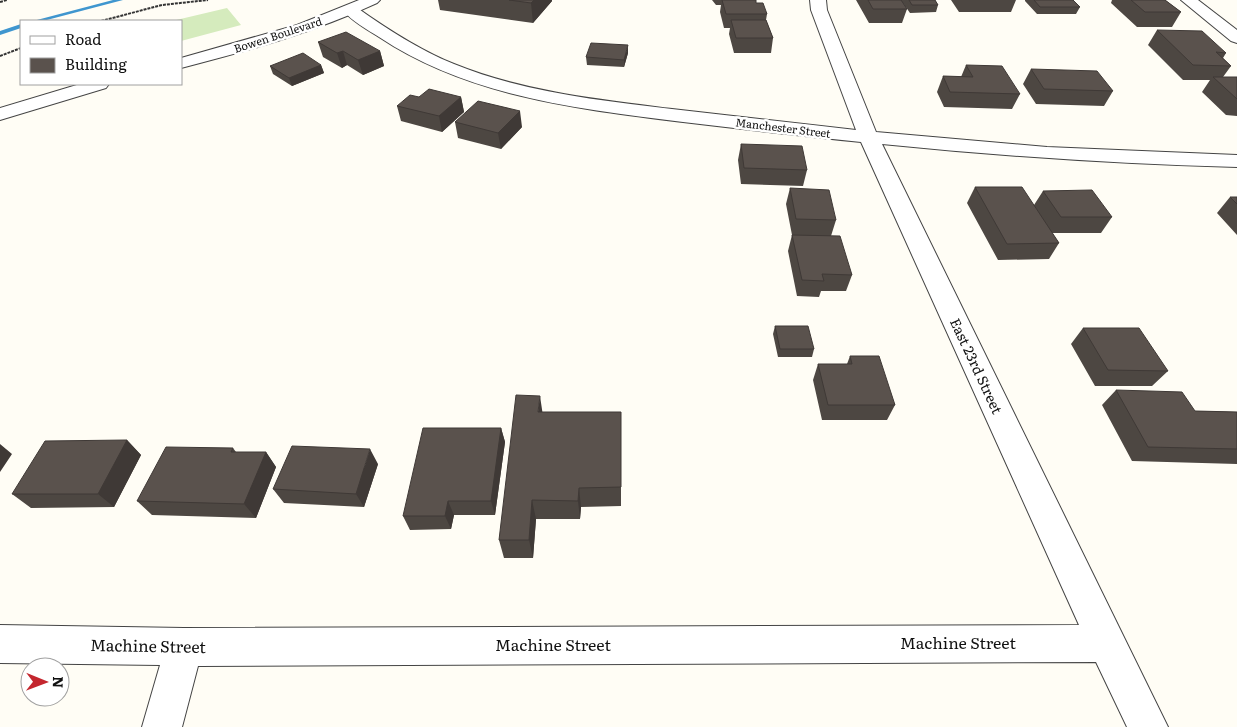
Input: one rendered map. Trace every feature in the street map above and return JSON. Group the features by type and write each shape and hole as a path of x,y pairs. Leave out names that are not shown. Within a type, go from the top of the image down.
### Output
{"street":[{"name":"Bowen Boulevard","path":"182,63 278,36 351,10 372,0"},
{"name":"East 23rd Street","path":"818,0 819,10 869,139 1106,643 1148,727"},
{"path":"1189,0 1237,38"},
{"name":"Manchester Street","path":"351,10 395,41 460,73 549,97 869,139 1143,160 1237,161"},
{"path":"0,114 59,94 96,85"},
{"name":"Machine Street","path":"0,644 184,647 1106,643"},
{"path":"162,727 184,647"}],"path":[{"path":"0,2 7,0"},
{"path":"106,20 162,5 208,0"},
{"path":"0,56 20,48"}],"green space":[{"path":"227,8 241,25 182,41 182,20 176,20"}],"building":[{"path":"509,0 534,0 531,3"},
{"path":"722,0 756,0 756,3 763,3 767,14 726,14"},
{"path":"868,0 901,0 907,9 873,9"},
{"path":"909,0 935,0 938,5 912,5"},
{"path":"1034,0 1073,0 1080,7 1040,7"},
{"path":"1131,0 1165,0 1181,12 1145,12"},
{"path":"731,20 766,20 773,38 736,38"},
{"path":"1157,30 1202,31 1226,53 1216,52 1231,66 1193,65"},
{"path":"346,32 380,51 358,60 343,51 337,53 318,42"},
{"path":"591,43 628,45 624,60 586,57"},
{"path":"303,53 321,65 289,78 270,66"},
{"path":"966,65 1002,66 1020,94 950,92 943,76 973,77"},
{"path":"1031,69 1097,71 1113,91 1044,89"},
{"path":"1213,77 1237,77 1237,99"},
{"path":"429,89 461,97 439,116 397,106 410,95 419,97"},
{"path":"478,101 520,111 498,133 455,122"},
{"path":"741,144 802,146 807,170 744,168"},
{"path":"975,187 1022,187 1059,243 1007,244"},
{"path":"790,188 829,190 836,220 796,219"},
{"path":"1092,190 1112,217 1061,217 1043,191"},
{"path":"1230,197 1237,197 1237,204"},
{"path":"792,235 840,236 852,275 822,274 824,281 802,280"},
{"path":"775,326 808,326 814,349 780,349"},
{"path":"1083,328 1139,328 1168,371 1108,370"},
{"path":"850,356 879,356 895,405 828,405 818,364 852,364"},
{"path":"1116,390 1182,392 1195,411 1237,412 1237,449 1148,447"},
{"path":"516,395 540,396 538,412 621,412 621,487 579,488 578,501 532,500 529,540 499,540"},
{"path":"423,428 501,428 491,501 448,501 445,516 403,516"},
{"path":"127,440 98,494 12,494 45,441"},
{"path":"292,446 370,449 356,494 273,489"},
{"path":"166,447 233,448 231,452 266,452 244,504 137,501"}],"waterway":[{"path":"40,20 120,0"},
{"path":"0,33 20,26"}]}
